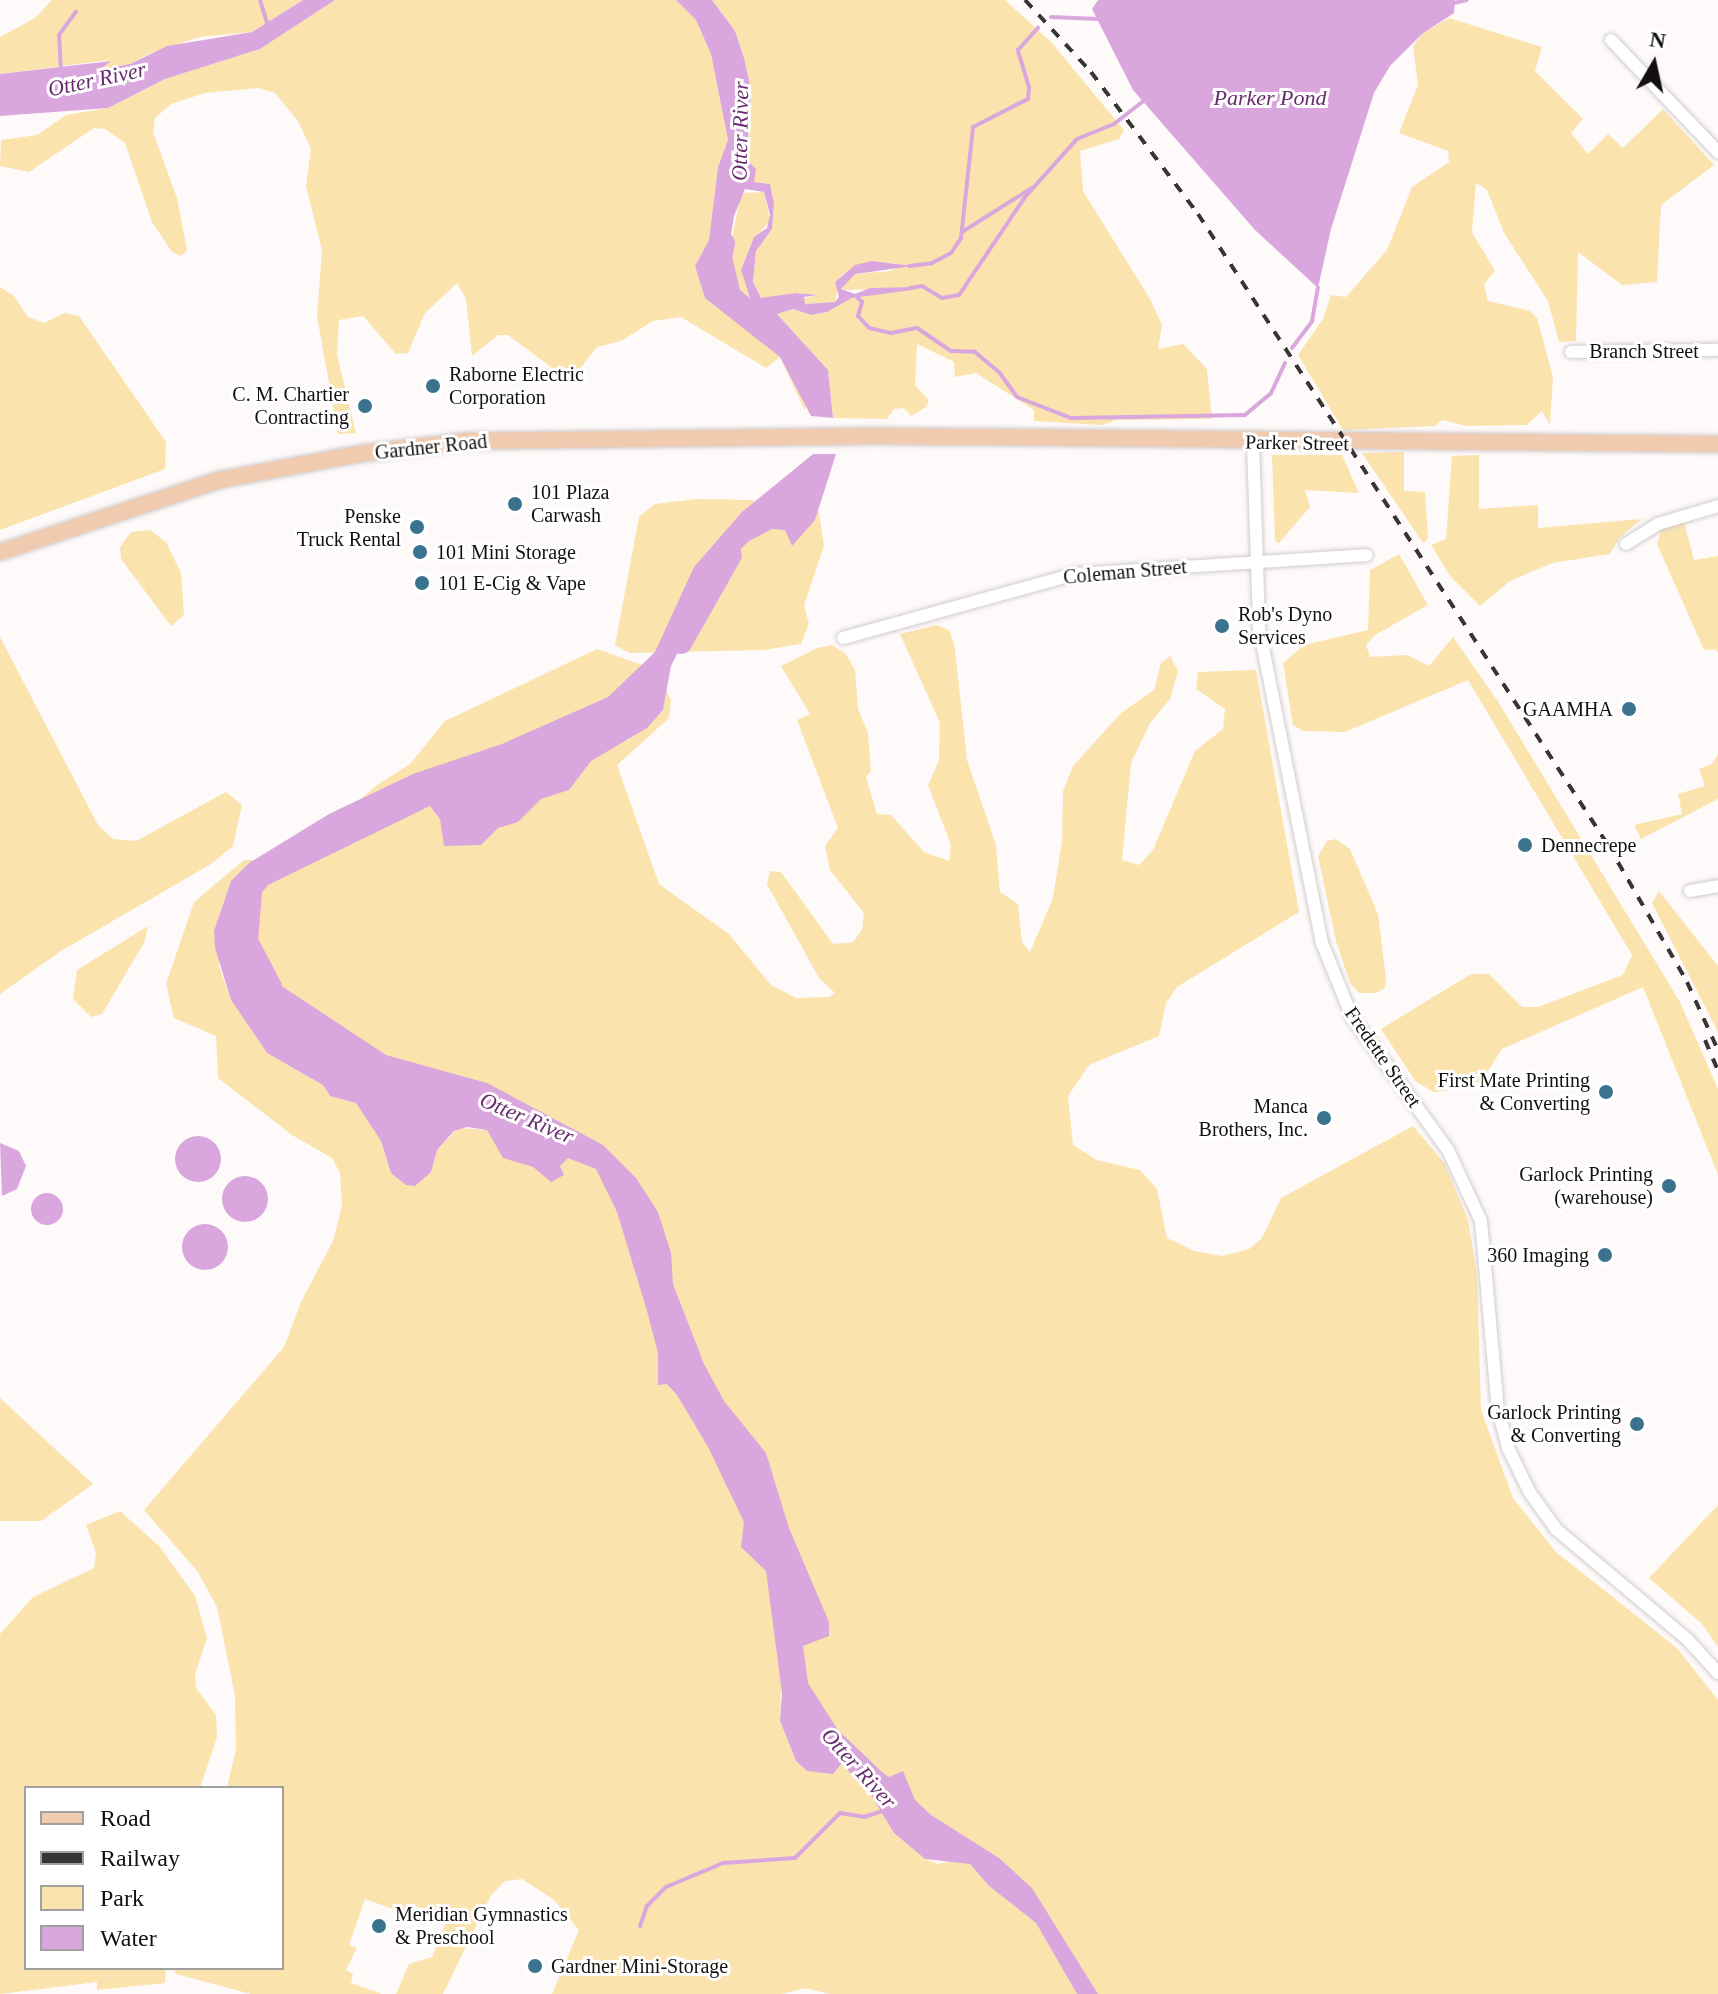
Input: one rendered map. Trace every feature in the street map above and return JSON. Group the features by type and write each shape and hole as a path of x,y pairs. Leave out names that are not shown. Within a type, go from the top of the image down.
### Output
{"main road":[{"name":"Parker Street","path":"876,436 1253,443 1718,444"},
{"name":"Gardner Road","path":"0,552 188,488 381,451 528,438 876,436"}],"street":[{"path":"1611,40 1718,152"},
{"name":"Branch Street","path":"1571,352 1718,350"},
{"name":"Fredette Street","path":"1253,443 1255,561 1273,707 1326,956 1352,1017 1448,1150 1481,1221 1498,1410 1508,1448 1530,1493 1557,1530 1688,1640 1718,1673"},
{"path":"1626,544 1658,524 1718,506"},
{"name":"Coleman Street","path":"843,638 1075,574 1366,555"},
{"path":"1690,891 1718,886"}],"green space":[{"path":"52,0 303,0 252,32 200,37 148,54 85,89 56,93 54,86 93,75 109,60 0,74 0,37 35,18"},
{"path":"335,0 676,0 696,20 711,54 728,140 718,167 709,240 695,267 703,285 724,279 741,193 764,192 770,221 752,241 741,270 755,303 746,306 807,367 805,411 780,357 766,368 681,317 653,321 621,341 597,347 575,375 563,376 508,335 498,335 472,356 466,299 457,283 425,313 408,353 396,354 363,316 339,320 337,355 356,433 338,434 317,316 322,250 306,186 311,149 298,121 275,93 258,88 205,93 171,104 155,118 153,132 177,198 187,250 181,256 172,252 152,222 125,143 105,129 94,128 29,172 0,166 1,140 37,135 66,115 108,108 165,79 260,49"},
{"path":"712,0 1005,0 1051,42 1124,130 1119,139 1080,151 1083,191 1150,299 1162,325 1158,349 1183,344 1207,369 1212,419 1117,420 1101,425 1034,421 1034,410 976,373 955,377 954,362 917,344 915,385 929,401 926,407 911,416 904,408 894,409 887,419 833,418 828,370 777,314 794,309 811,315 827,312 852,298 916,288 843,290 843,283 855,274 891,271 902,264 872,261 841,275 835,302 805,304 802,299 817,295 796,293 761,299 753,282 756,251 772,229 772,191 766,183 754,182 748,166 751,89 735,31"},
{"path":"1449,18 1542,47 1535,71 1583,119 1571,133 1588,154 1608,134 1623,148 1663,109 1714,165 1661,205 1657,282 1622,285 1578,252 1576,341 1559,342 1548,301 1504,233 1487,190 1476,183 1472,232 1495,271 1484,284 1488,301 1530,311 1537,318 1553,377 1550,425 1542,411 1527,425 1467,426 1442,420 1435,426 1343,430 1298,355 1323,319 1331,295 1346,297 1387,250 1412,187 1449,162 1448,151 1399,133 1418,85 1413,46 1422,34"},
{"path":"0,287 14,296 28,317 44,323 65,313 79,316 166,442 165,469 0,530"},
{"path":"1404,452 1404,491 1425,492 1428,539 1423,543 1362,453"},
{"path":"1272,455 1342,455 1359,493 1305,490 1310,507 1279,543 1275,541"},
{"path":"1479,455 1479,509 1538,505 1538,528 1642,519 1620,537 1610,554 1552,563 1510,581 1480,606 1450,576 1431,545 1446,539 1452,456"},
{"path":"697,499 749,500 819,512 824,546 804,605 809,624 801,644 764,650 630,653 615,645 639,517 655,504"},
{"path":"1684,522 1694,560 1718,556 1718,653 1716,649 1704,650 1657,544 1662,528"},
{"path":"150,530 166,542 181,573 184,615 171,626 121,559 120,547 131,532"},
{"path":"1399,554 1428,605 1375,635 1366,645 1370,657 1407,655 1429,666 1453,637 1497,700 1680,1002 1718,1089 1718,1175 1643,987 1502,1049 1481,1082 1468,1088 1434,1092 1416,1082 1381,1029 1471,974 1489,974 1522,1007 1538,1007 1623,975 1632,955 1468,680 1345,732 1303,731 1293,725 1283,663 1304,645 1368,630 1370,570"},
{"path":"937,625 950,631 955,649 967,760 996,845 1000,892 1018,904 1022,942 1030,952 1053,898 1062,841 1063,791 1073,766 1121,713 1154,690 1161,663 1170,656 1178,671 1170,699 1150,723 1131,763 1122,860 1139,865 1153,850 1195,751 1223,729 1225,709 1196,689 1198,672 1256,670 1299,912 1177,987 1166,1003 1159,1036 1089,1065 1068,1096 1073,1145 1097,1160 1140,1170 1157,1189 1167,1238 1194,1251 1222,1256 1249,1249 1262,1238 1281,1198 1413,1126 1445,1164 1468,1220 1477,1274 1481,1410 1513,1498 1556,1552 1677,1648 1718,1700 1718,1994 1094,1994 1066,1960 1041,1908 781,1690 780,1721 796,1761 807,1771 841,1764 868,1790 894,1833 925,1859 938,1864 963,1859 970,1864 989,1886 1036,1923 1077,1994 830,1994 805,1988 782,1994 552,1994 579,1930 553,1899 522,1879 505,1881 491,1895 443,1994 396,1994 409,1964 432,1957 448,1917 412,1905 407,1914 365,1899 349,1945 357,1948 346,1970 353,1974 351,1983 382,1994 251,1994 176,1974 174,1970 284,1970 284,1786 227,1786 236,1749 235,1696 217,1607 198,1572 144,1510 284,1347 301,1302 333,1241 342,1205 340,1173 332,1158 292,1135 218,1078 216,1036 174,1018 166,984 194,902 244,860 254,860 231,881 219,917 219,966 231,1000 267,1053 323,1085 330,1096 356,1103 381,1141 391,1173 437,1150 458,1128 488,1130 499,1150 517,1138 421,1089 274,993 248,947 249,895 377,785 410,764 445,721 597,649 645,666 627,741 663,711 666,691 671,700 669,718 617,765 659,884 729,934 771,985 796,998 829,997 835,993 819,978 767,884 770,871 781,872 833,944 853,942 862,930 864,913 830,870 825,846 838,828 797,720 810,714 781,666 817,648 832,645 845,653 855,670 858,709 868,733 871,771 866,777 877,814 891,815 924,852 949,861 951,845 928,785 939,761 940,723 900,634"},
{"path":"0,637 98,825 113,839 136,841 226,792 242,805 233,846 211,864 61,951 0,994"},
{"path":"1718,754 1718,799 1641,839 1634,825 1682,814 1678,794 1705,786 1699,769 1712,764"},
{"path":"1336,839 1350,849 1378,914 1386,978 1385,988 1376,993 1359,993 1350,983 1336,941 1318,856 1327,841"},
{"path":"1659,891 1718,966 1718,1032 1652,903"},
{"path":"148,926 145,941 102,1014 91,1017 73,999 77,970"},
{"path":"0,1398 93,1484 41,1521 0,1521"},
{"path":"1718,1505 1718,1647 1702,1624 1649,1578"},
{"path":"120,1511 160,1547 195,1596 207,1638 195,1675 196,1688 216,1715 217,1737 201,1786 24,1786 24,1970 166,1970 165,1983 97,1990 97,1982 0,1994 0,1634 33,1597 94,1568 96,1553 86,1525"}],"water":[{"path":"303,0 335,0 260,49 165,79 108,108 0,116 0,74 111,61 93,75 54,87 57,93 75,91 167,46 252,32"},
{"path":"676,0 712,0 735,31 744,58 751,89 747,160 756,169 754,182 770,184 774,203 772,229 756,251 753,282 761,298 796,293 818,295 804,297 805,304 835,302 839,297 835,282 855,265 872,261 913,266 855,274 841,289 855,294 870,288 918,287 912,290 852,298 827,312 811,315 793,309 777,314 828,370 833,418 811,416 780,357 705,298 695,266 709,240 718,167 728,140 711,54 696,20","holes":["745,189 764,192 770,215 767,228 754,237 741,270 753,307 727,292 724,279 734,216"]},
{"name":"Parker Pond","path":"1098,0 1455,0 1454,13 1422,34 1390,66 1374,93 1331,229 1318,288 1255,230 1133,90 1092,9"},
{"path":"813,454 836,454 815,520 792,546 785,530 772,529 749,541 721,568 695,614 701,628 685,638 671,666 663,710 647,728 591,761 569,790 541,799 518,822 498,828 481,845 444,846 440,819 430,806 268,885 250,908 245,928 248,947 268,977 386,1055 487,1083 603,1145 636,1178 658,1212 671,1253 673,1284 704,1364 724,1401 766,1453 789,1528 829,1622 829,1636 803,1646 808,1683 838,1730 882,1772 889,1777 903,1771 915,1800 931,1815 999,1858 1032,1888 1098,1994 1077,1994 1036,1923 989,1886 970,1864 925,1859 894,1833 868,1790 841,1764 833,1774 807,1771 796,1761 780,1721 782,1693 766,1571 741,1547 744,1522 708,1447 677,1395 667,1384 658,1385 658,1353 647,1311 617,1212 596,1169 568,1158 560,1166 564,1175 551,1182 533,1167 503,1158 487,1130 467,1127 454,1131 437,1150 431,1172 415,1186 406,1185 391,1173 381,1141 356,1103 330,1096 323,1085 267,1053 231,1000 215,948 214,931 231,881 249,863 329,814 413,774 502,744 608,697 655,652 694,567 742,512"},
{"path":"198,1136 214,1143 221,1159 214,1175 198,1182 182,1175 175,1159 182,1143"},
{"path":"0,1143 19,1151 26,1166 17,1189 2,1196"},
{"path":"245,1176 261,1183 268,1199 261,1215 245,1222 229,1215 222,1199 229,1183"},
{"path":"47,1193 58,1198 63,1209 58,1220 47,1225 36,1220 31,1209 36,1198"},
{"path":"205,1224 221,1231 228,1247 221,1263 205,1270 189,1263 182,1247 189,1231"}],"waterway":[{"path":"260,0 268,27"},
{"path":"1454,3 1467,0"},
{"path":"61,71 59,35 76,12"},
{"path":"1051,17 1098,19"},
{"path":"909,266 932,263 951,253 961,238 973,127 1028,99 1029,87 1018,50 1038,28"},
{"name":"Otter River","path":"0,100 131,75"},
{"path":"910,288 922,286 942,298 959,295 1025,197 1077,139 1114,124 1146,99"},
{"path":"962,232 1032,188"},
{"name":"Otter River","path":"724,243 721,257 730,296 750,313"},
{"path":"1292,348 1312,321 1318,288"},
{"path":"857,297 862,302 858,316 869,328 891,333 917,328 951,351 975,352 999,372 1017,397 1071,418 1245,415 1271,393 1285,363"},
{"name":"Otter River","path":"681,643 731,555"},
{"name":"Otter River","path":"251,893 247,941 271,987"},
{"path":"640,1926 647,1906 666,1887 723,1863 795,1858 840,1813 864,1817 883,1811"}],"railway":[{"path":"1025,0 1091,72 1198,214 1608,845 1687,982 1718,1050"},
{"path":"1705,1040 1718,1070"}],"place":[{"name":"Raborne Electric Corporation","path":"433,386"},
{"name":"C. M. Chartier Contracting","path":"365,406"},
{"name":"101 Plaza Carwash","path":"515,504"},
{"name":"Penske Truck Rental","path":"417,527"},
{"name":"101 Mini Storage","path":"420,552"},
{"name":"101 E-Cig & Vape","path":"422,583"},
{"name":"Rob's Dyno Services","path":"1222,626"},
{"name":"GAAMHA","path":"1629,709"},
{"name":"Dennecrepe","path":"1525,845"},
{"name":"First Mate Printing & Converting","path":"1606,1092"},
{"name":"Manca Brothers, Inc.","path":"1324,1118"},
{"name":"Garlock Printing (warehouse)","path":"1669,1186"},
{"name":"360 Imaging","path":"1605,1255"},
{"name":"Garlock Printing & Converting","path":"1637,1424"},
{"name":"Meridian Gymnastics & Preschool","path":"379,1926"},
{"name":"Gardner Mini-Storage","path":"535,1966"}]}
